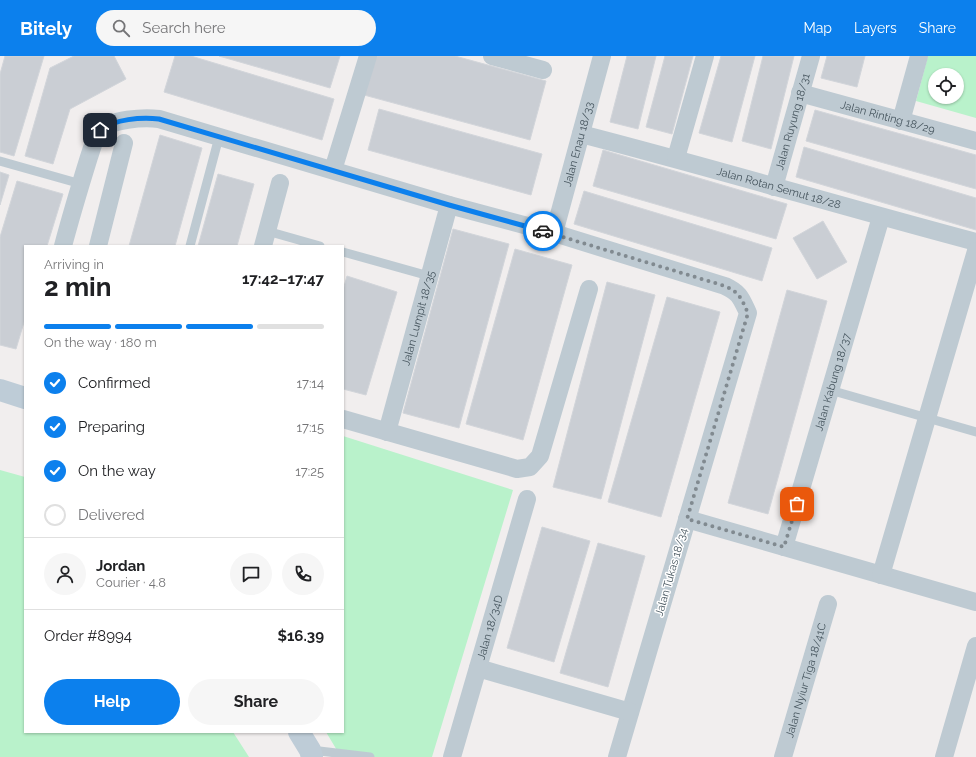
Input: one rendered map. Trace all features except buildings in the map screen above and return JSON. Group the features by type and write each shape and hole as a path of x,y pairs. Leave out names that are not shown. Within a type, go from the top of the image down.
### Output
{"street":[{"path":"333,170 368,56"},
{"path":"492,56 543,70"},
{"name":"Jalan Enau 18/33","path":"554,233 602,56"},
{"path":"676,158 705,56"},
{"name":"Jalan Ruyung 18/31","path":"774,187 811,56"},
{"path":"901,121 919,56"},
{"name":"Jalan Rinting 18/29","path":"800,93 976,141"},
{"name":"Jalan Tukas 18/34","path":"63,245 80,184 96,136 105,126 130,120 148,118 159,119 449,205 554,233 725,286 736,292 742,300 748,313 617,757"},
{"name":"Jalan Rotan Semut 18/28","path":"581,134 676,158 881,217 976,242"},
{"path":"98,245 124,143"},
{"path":"265,239 280,183"},
{"name":"Jalan Lumpit 18/35","path":"387,432 449,205"},
{"name":"Jalan Kabung 18/37","path":"784,547 881,217"},
{"path":"881,575 976,251"},
{"path":"344,419 517,469 530,467 540,456 589,289"},
{"path":"0,390 24,392"},
{"name":"Jalan 18/34D","path":"452,757 528,498"},
{"path":"687,519 976,602"},
{"name":"Jalan Nyiur Tiga 18/41C","path":"783,757 828,604"},
{"path":"944,757 976,646"},
{"path":"478,668 630,712"}],"lane":[{"path":"190,245 219,137"},
{"path":"0,161 80,184"},
{"path":"265,239 312,245"},
{"path":"344,252 429,276"},
{"path":"830,390 976,432"},
{"path":"307,746 370,757"}],"green space":[{"path":"928,56 976,56 976,118 916,101"},
{"path":"344,436 513,490 432,757 341,757 327,733 344,733"},
{"path":"0,470 24,477 24,733 234,733 249,757 0,757"}],"way so far":[{"path":"543,231 554,233 725,286 736,292 742,300 748,313 687,519 784,547 797,504"}],"route":[{"path":"100,130 105,126 125,120 138,118 159,119 449,205 543,231"}]}
